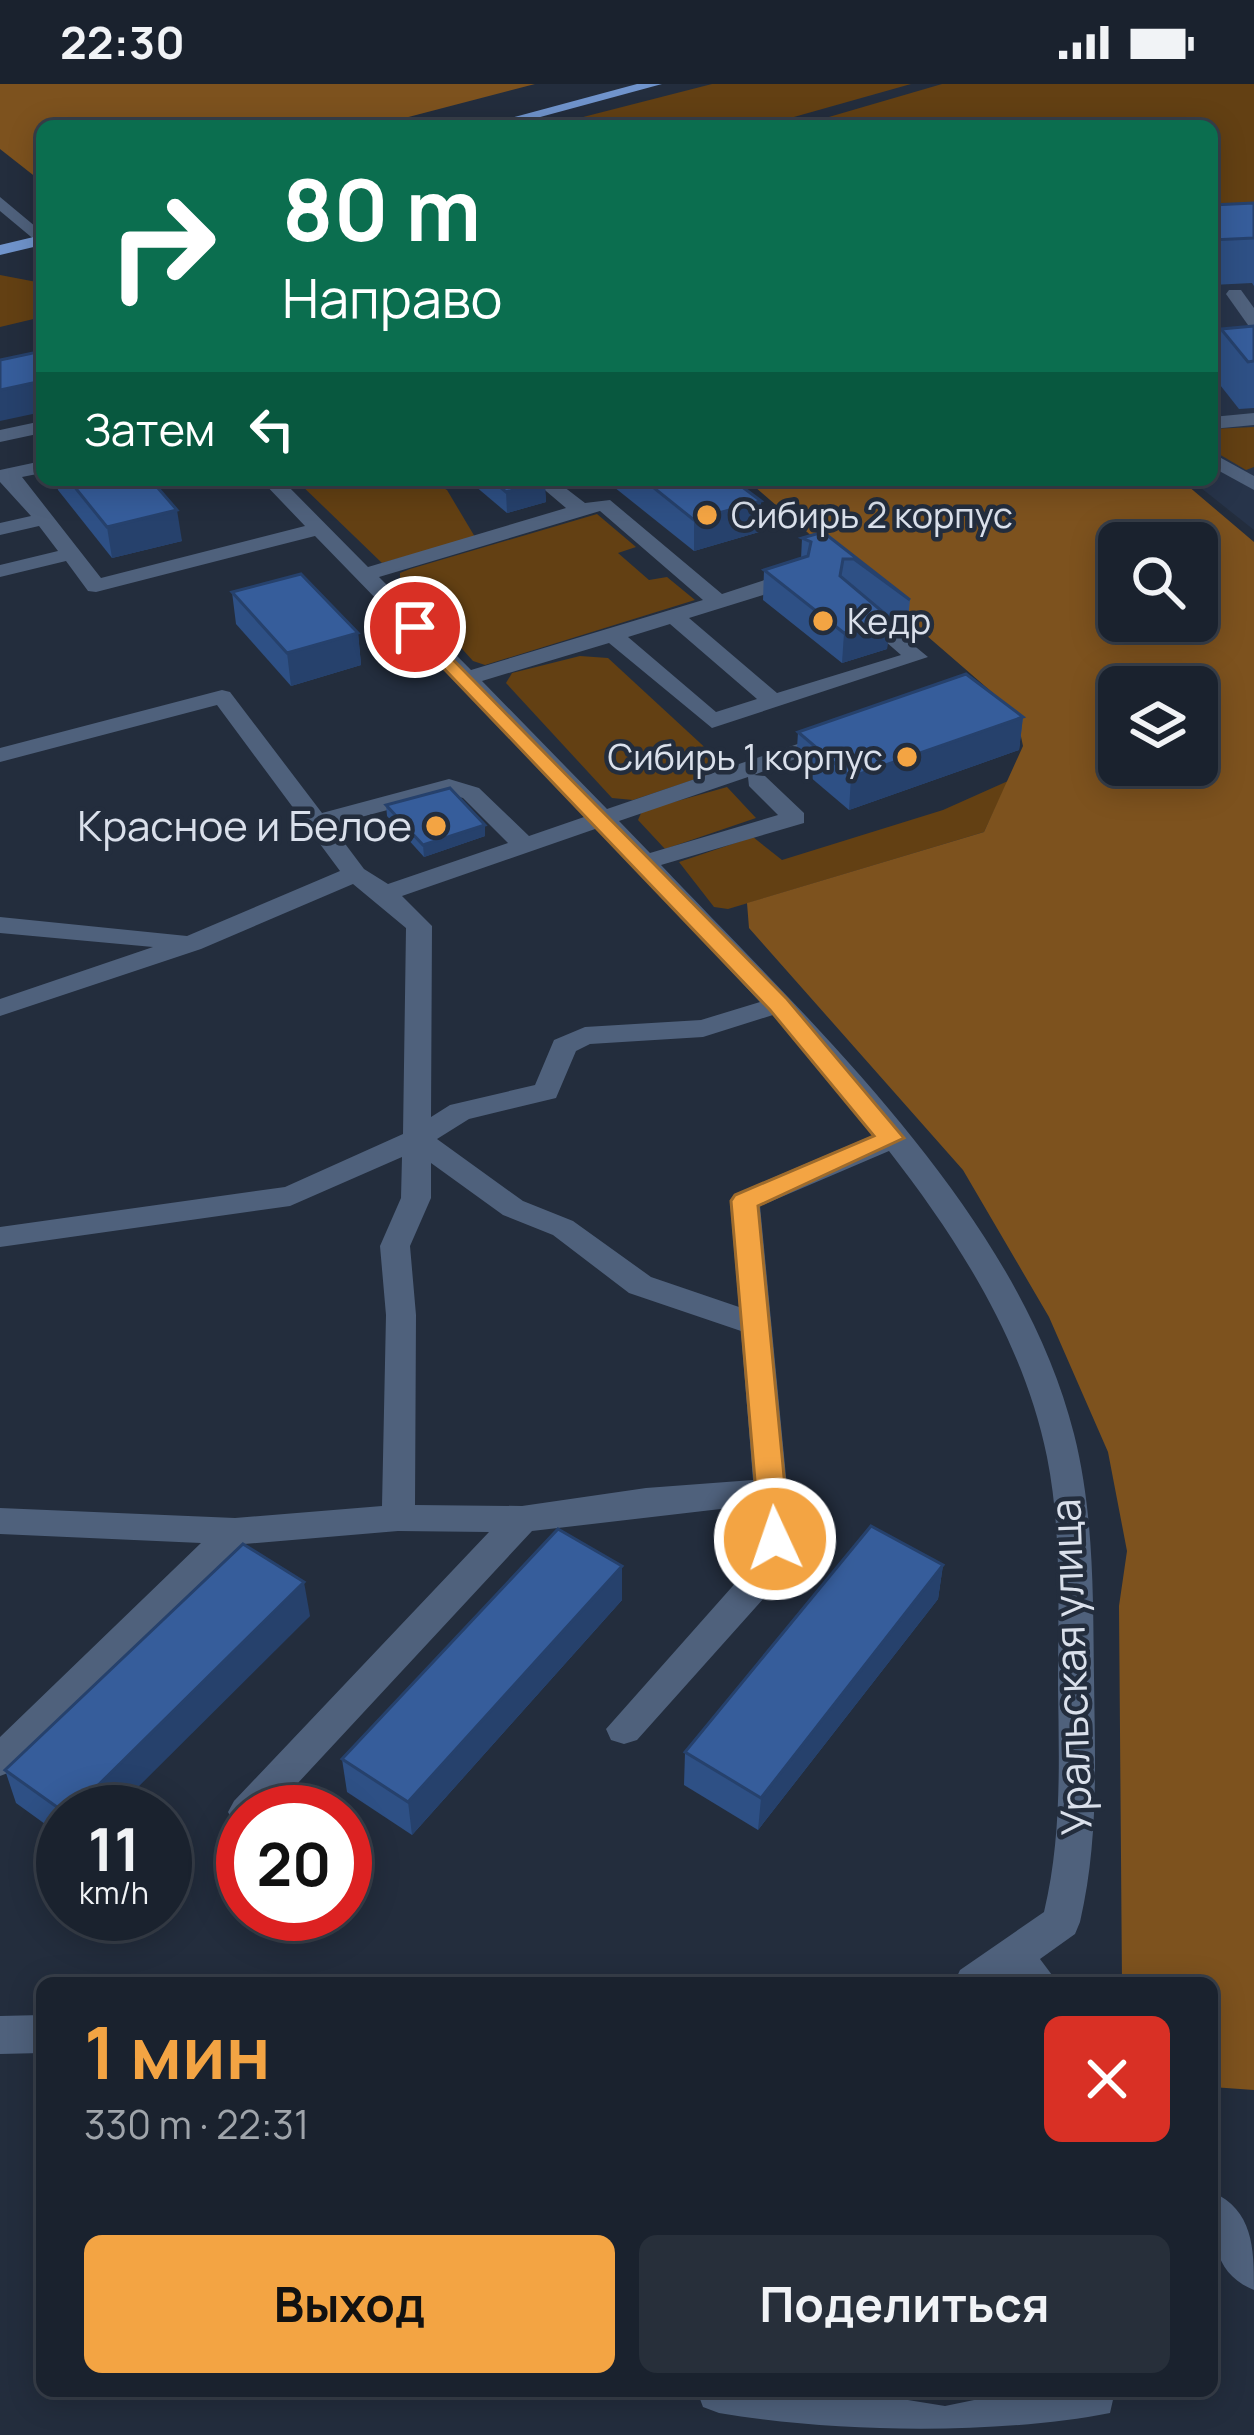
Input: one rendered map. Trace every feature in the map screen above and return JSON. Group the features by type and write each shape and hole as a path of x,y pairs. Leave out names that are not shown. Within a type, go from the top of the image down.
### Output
{"main road":[{"path":"514,120 655,84"},
{"path":"0,250 36,241"}],"street":[{"path":"1,205 36,235"},
{"path":"1254,293 1235,294 1254,321"},
{"path":"1218,358 1254,355"},
{"path":"1218,422 1254,419"},
{"path":"0,436 36,428"},
{"path":"1218,463 1254,484"},
{"path":"4,475 36,468"},
{"path":"4,475 96,586 319,529"},
{"name":"Уральская улица","path":"277,486 602,817 778,1005 891,1138 969,1243 1004,1304 1056,1428 1073,1531 1078,1847 1061,1922 1024,1970"},
{"path":"550,486 581,511"},
{"path":"364,575 603,504 719,602"},
{"path":"0,529 44,519"},
{"path":"0,571 71,554"},
{"path":"466,680 797,578"},
{"path":"613,635 712,721 917,657 849,598"},
{"path":"674,616 773,701"},
{"path":"0,755 222,697 355,874 385,893 419,926 416,1198 395,1246 400,1315 398,1518"},
{"path":"385,893 852,734"},
{"path":"644,862 795,818 758,781"},
{"path":"316,822 449,786 471,793 525,846"},
{"path":"0,1007 192,944 355,874"},
{"path":"0,926 192,944"},
{"path":"0,1237 290,1196 417,1139 460,1112 546,1091 564,1046 585,1036 703,1028 778,1005"},
{"path":"624,1729 752,1588 775,1539 745,1201 891,1138"},
{"path":"417,1139 513,1208 563,1228 640,1285 753,1323"},
{"path":"0,1521 235,1531 398,1518 522,1520 646,1501 773,1491"},
{"path":"272,1785 522,1520"},
{"path":"0,1760 235,1531"},
{"path":"0,2035 36,2034"},
{"path":"1218,2220 1254,2269"},
{"path":"752,2397 945,2432 1094,2397"}],"shaded area":[{"path":"0,84 535,84 397,120 36,120 36,177 0,149"},
{"path":"712,84 911,84 783,120 571,120"},
{"path":"942,84 1254,84 1254,217 1218,219 1218,120 822,119"},
{"path":"1254,219 1254,530 1199,486 1218,486 1218,221"},
{"path":"0,275 36,282 36,318 0,327"},
{"path":"1254,427 1254,467 1246,470 1218,454 1218,429"},
{"path":"302,486 439,486 447,490 475,537 382,563"},
{"path":"754,486 1188,486 1254,542 1254,2090 1218,2087 1218,1977 1122,1977 1119,1606 1127,1551 1108,1452 1049,1317 963,1170 749,928 747,903 984,832 1023,746 1016,713"},
{"path":"597,514 636,547 618,553 649,580 667,577 695,600 485,665 473,661 400,580 400,573 410,569"},
{"path":"580,656 608,658 712,754 708,775 633,800 612,798 506,683 512,673"},
{"path":"1008,781 984,832 728,909 714,907 679,862 753,837 782,860 943,810"},
{"path":"727,787 756,818 665,849 638,820 642,811"}],"building":[{"path":"1254,203 1254,238 1218,240 1218,205"},
{"path":"1254,326 1254,361 1248,362 1221,329"},
{"path":"36,352 36,382 0,390 0,360"},
{"path":"74,486 156,486 177,510 107,527"},
{"path":"652,486 741,486 761,501 694,520"},
{"path":"823,532 910,600 854,559 843,559 840,576 890,618 844,633 764,570 808,556 811,542 802,538"},
{"path":"301,574 358,633 287,653 232,592"},
{"path":"966,674 1023,717 851,777 798,732"},
{"name":"Красное и Белое","path":"450,788 485,825 423,845 386,805"},
{"path":"871,1526 943,1565 761,1798 685,1752"},
{"path":"558,1529 622,1566 408,1802 342,1759"},
{"path":"243,1544 304,1582 98,1785 36,1785 36,1792 5,1770"}],"place":[{"name":"Сибирь 2 корпус","path":"707,515"},
{"name":"Кедр","path":"823,621"},
{"name":"Сибирь 1 корпус","path":"907,757"},
{"name":"Красное и Белое","path":"436,826"}],"route":[{"path":"415,627 778,1004 891,1138 745,1201 775,1539"}]}
